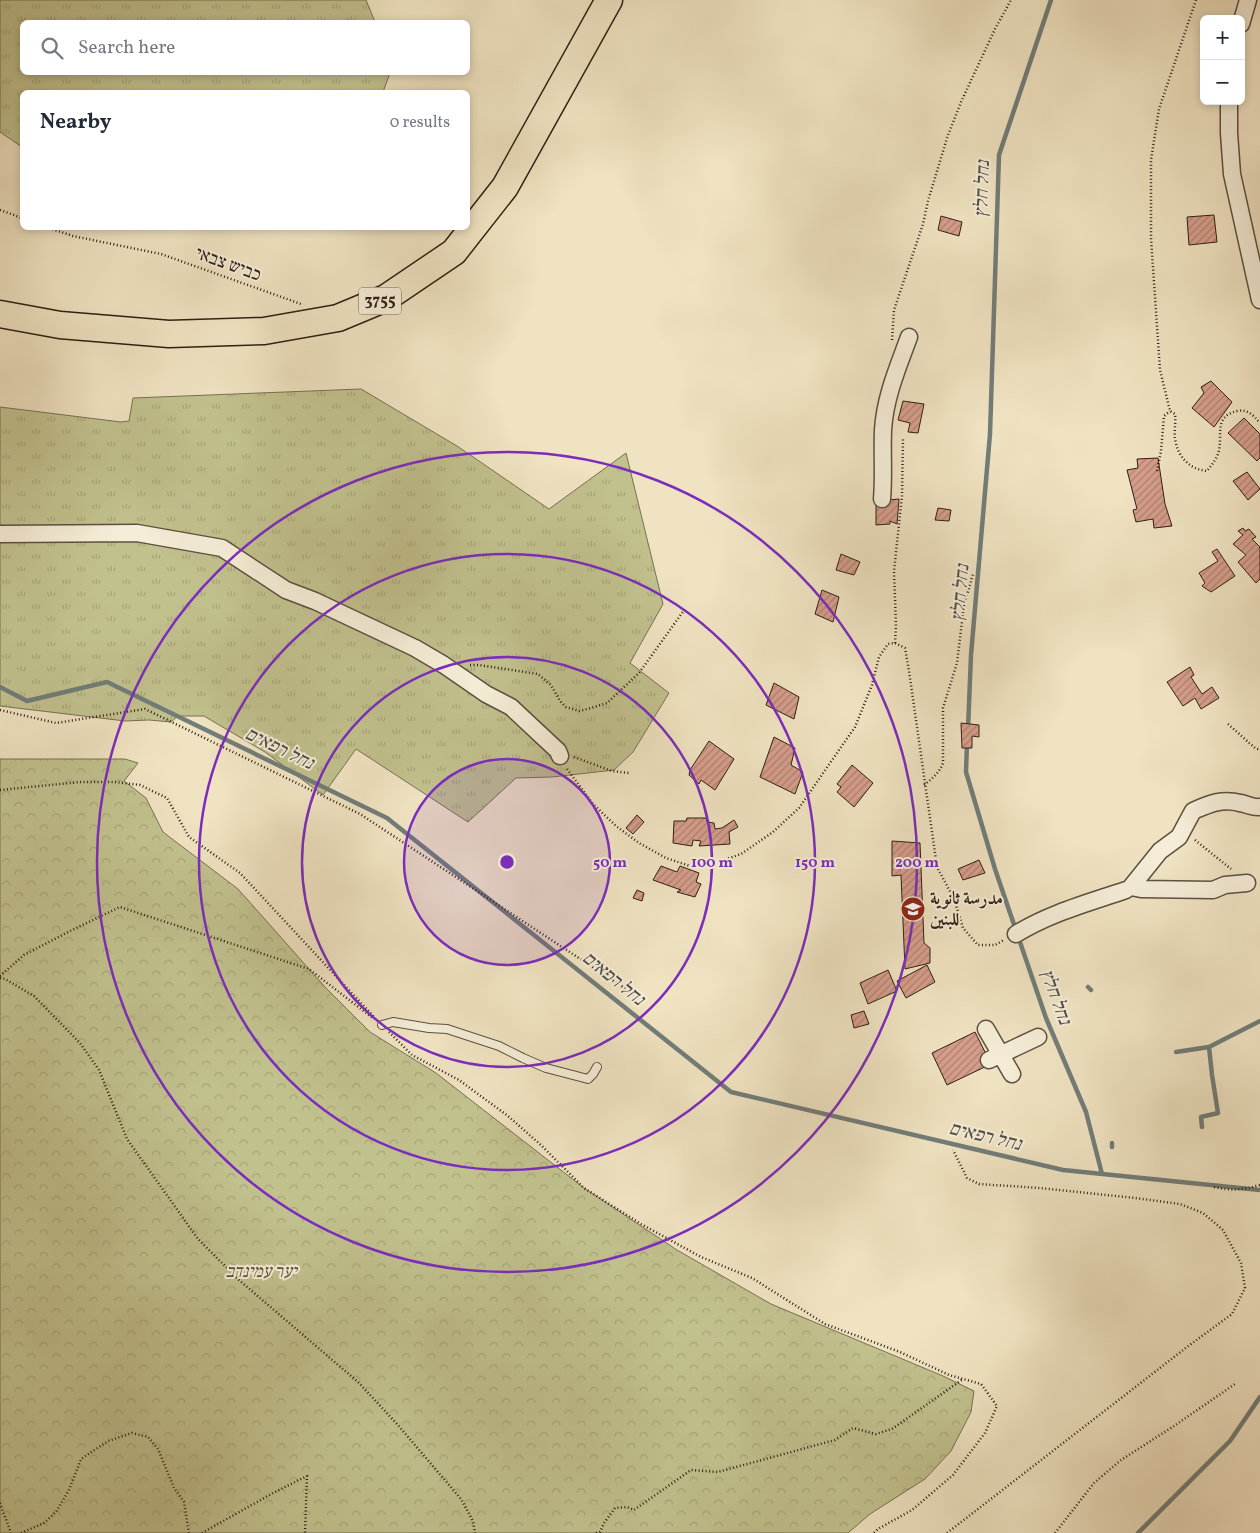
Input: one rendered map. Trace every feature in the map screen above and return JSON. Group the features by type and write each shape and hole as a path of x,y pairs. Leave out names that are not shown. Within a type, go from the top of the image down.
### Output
{"main road":[{"name":"3755","path":"0,314 60,325 169,334 264,331 338,318 386,298 454,252 506,187 609,0"}],"street":[{"path":"1244,15 1248,0"},
{"path":"1228,105 1228,133 1232,174 1260,300"},
{"path":"882,499 883,429 886,406 895,374 909,337"},
{"path":"0,534 137,533 222,548 286,590 315,601 415,648 444,665 486,694 511,707 558,751 560,756"},
{"path":"1248,883 1225,885 1212,890 1141,889 1131,887 1160,851 1179,837 1193,811 1216,802 1238,802 1256,808 1260,807"},
{"path":"1016,934 1033,923 1069,908 1126,890"},
{"path":"986,1029 995,1057 1012,1074"},
{"path":"995,1057 1038,1037"}],"lane":[{"path":"382,1025 393,1022 447,1029 499,1046 546,1068 588,1079 597,1067"}],"path":[{"path":"895,374 892,328 899,293 923,224 947,138 961,102 1010,0"},
{"path":"1196,0 1159,109 1151,160 1150,238 1160,370 1170,411 1175,414 1175,438 1179,451 1189,465 1197,470 1207,471 1212,465 1218,453 1222,420 1228,415 1243,410 1251,413 1260,423"},
{"path":"0,210 20,217"},
{"name":"כביש צבאי","path":"55,230 73,236 161,254 301,304"},
{"path":"1157,471 1164,416 1170,411"},
{"path":"895,643 894,571 902,496 903,438"},
{"path":"924,784 934,778 940,771 943,763 943,708 957,663 964,604 973,574"},
{"path":"444,665 479,664 538,674 551,685 566,707 579,711 607,703 618,694 639,673 685,609"},
{"path":"560,756 567,769 593,804 616,826 639,843 666,858 690,866 713,864 741,854 773,832 799,808 855,727 872,685 878,657 888,644 895,643 904,648 909,671 937,867 954,899 963,928 978,945 995,945 1016,934"},
{"path":"0,710 56,723 145,709 360,814 635,995"},
{"path":"1228,724 1255,748 1260,750"},
{"path":"560,756 576,757 612,771 629,773"},
{"path":"0,790 80,782 115,782 140,784 166,798 189,837 240,873 412,1055 459,1080 508,1116 542,1146 584,1188 641,1224 701,1257 752,1278 825,1324 900,1352 949,1375 981,1384 997,1406 984,1433 953,1475 912,1510 874,1533"},
{"path":"1182,832 1198,842 1248,883"},
{"path":"382,1025 309,969 120,908 24,955 0,977 34,996 80,1043 99,1070 127,1138 198,1239 239,1280 364,1389 397,1424 461,1499 473,1521 476,1533"},
{"path":"947,1533 1232,1314 1245,1288 1241,1263 1223,1230 1203,1213 1180,1204 1040,1188 979,1184 967,1178 953,1150"},
{"path":"1214,1187 1228,1191 1239,1191 1260,1185"},
{"path":"596,1533 600,1532 604,1522 615,1508 634,1510 691,1470 718,1472 834,1440 853,1428 876,1434 892,1429 963,1379"},
{"path":"1055,1533 1094,1483 1121,1460 1235,1384"},
{"path":"21,1533 44,1523 56,1512 69,1490 81,1459 108,1441 132,1433 148,1437 158,1449 174,1488 184,1502 189,1533"},
{"path":"202,1533 307,1476 305,1533"},
{"path":"0,1503 11,1533"}],"green space":[{"path":"0,0 366,0 374,20 20,20 20,75 389,75 384,90 20,90 20,146 0,132"},
{"path":"361,389 457,446 549,509 626,453 663,604 630,663 669,693 633,752 614,770 552,777 516,778 468,822 356,749 323,795 265,752 204,716 178,716 171,722 149,720 125,721 0,706 0,407 121,422 129,421 133,398"},
{"name":"יער עמינדב","path":"0,759 125,759 138,763 124,781 146,798 163,832 238,889 325,987 370,1032 436,1073 584,1188 677,1250 771,1304 943,1376 974,1391 971,1412 951,1451 925,1479 870,1514 848,1533 0,1533"}],"building":[{"path":"1214,215 1217,242 1189,245 1187,217"},
{"path":"941,216 962,222 959,236 938,230"},
{"path":"1211,381 1232,402 1214,427 1192,408 1204,393 1201,387"},
{"path":"903,401 924,404 918,433 908,432 910,423 898,420"},
{"path":"1244,418 1260,434 1260,458 1257,461 1228,433"},
{"path":"1158,458 1165,504 1172,526 1154,528 1153,519 1136,522 1133,510 1137,509 1127,470 1138,468 1137,459"},
{"path":"1247,472 1260,489 1248,500 1233,481"},
{"path":"899,499 897,524 890,521 890,524 876,525 876,501"},
{"path":"938,508 951,510 949,521 935,520"},
{"path":"1243,528 1245,531 1249,529 1256,537 1252,539 1260,547 1260,579 1256,583 1238,562 1246,555 1233,544 1243,535 1238,531"},
{"path":"1217,549 1235,576 1211,592 1202,586 1205,583 1199,573 1218,561 1212,552"},
{"path":"841,554 860,562 854,575 836,570"},
{"path":"822,590 839,597 833,622 815,614"},
{"path":"1190,667 1194,675 1191,677 1202,694 1212,687 1219,698 1201,709 1195,698 1183,706 1167,682"},
{"path":"774,683 799,697 794,719 766,705"},
{"path":"961,723 979,725 979,737 972,736 972,748 962,748"},
{"path":"774,737 795,748 791,765 803,772 795,794 760,777"},
{"path":"709,741 734,759 715,790 701,780 699,784 689,775 690,770"},
{"path":"852,765 873,783 854,807 837,792 841,787 837,784"},
{"path":"637,815 644,822 633,834 626,828"},
{"path":"687,818 706,818 707,822 714,823 715,829 722,828 734,820 738,827 729,832 730,844 699,846 701,841 693,840 692,846 673,843 674,821 686,821"},
{"name":"مدرسة ثانوية للبنين","path":"892,841 920,843 924,943 930,948 930,963 905,969 901,875 892,876"},
{"path":"979,860 985,873 963,880 958,869"},
{"path":"661,866 677,872 680,866 699,873 696,882 701,884 695,897 677,892 681,890 653,880"},
{"path":"637,890 644,893 642,901 633,898"},
{"path":"927,965 935,982 906,998 897,981"},
{"path":"888,970 897,991 868,1004 860,983"},
{"path":"864,1011 869,1024 854,1028 851,1015"},
{"path":"975,1032 991,1064 947,1085 932,1053"}],"waterway":[{"name":"נחל חלץ","path":"968,729 971,655 990,434 999,155 1051,0"},
{"name":"נחל רפאים","path":"0,687 27,701 107,682 387,818 731,1092 1063,1170 1260,1190"},
{"name":"נחל חלץ","path":"967,744 966,772 995,869 1046,1018 1086,1112 1102,1174"},
{"path":"1088,987 1091,990"},
{"path":"1176,1052 1209,1047 1260,1021"},
{"path":"1202,1127 1201,1117 1218,1113 1209,1047"},
{"name":"נחל רפאים","path":"1138,1533 1230,1441 1260,1397"}],"place":[{"name":"مدرسة ثانوية للبنين","path":"913,909"}]}
